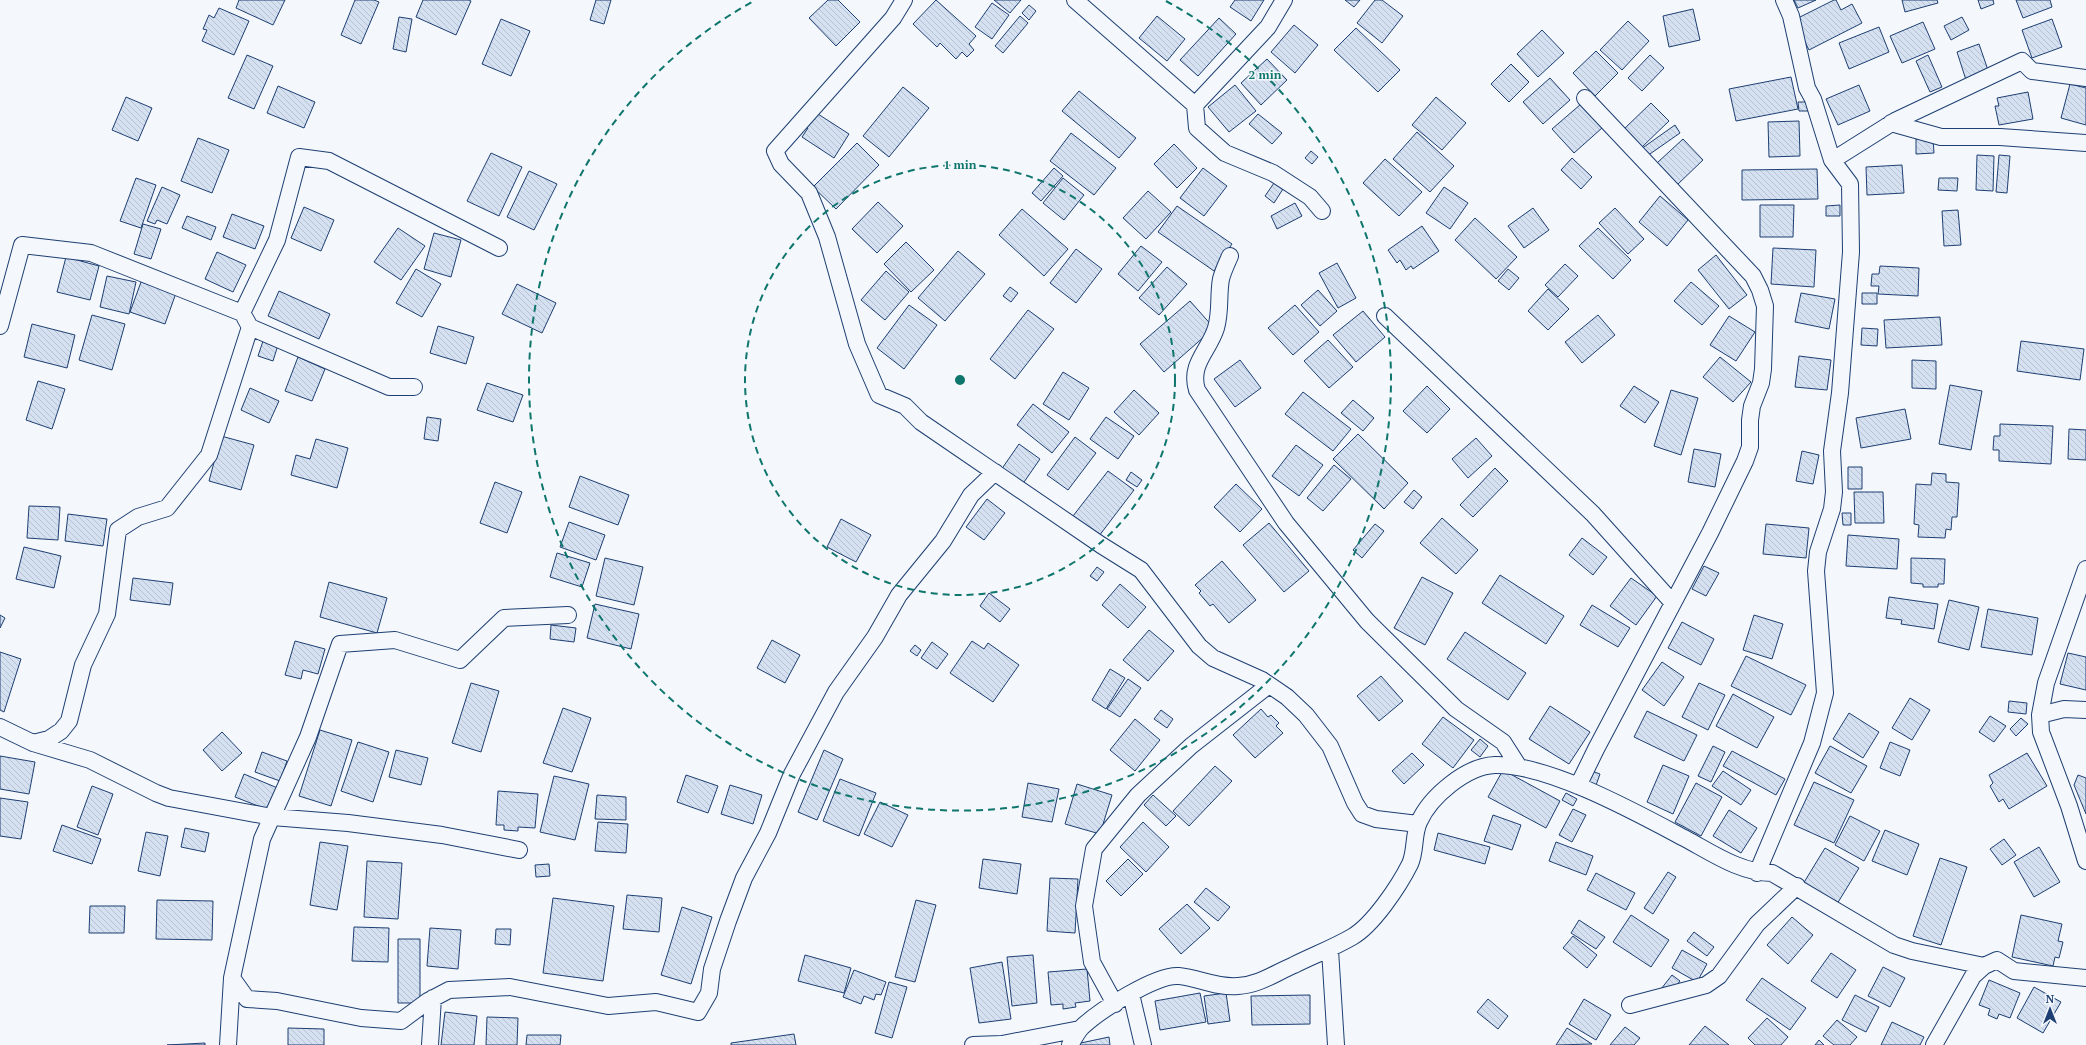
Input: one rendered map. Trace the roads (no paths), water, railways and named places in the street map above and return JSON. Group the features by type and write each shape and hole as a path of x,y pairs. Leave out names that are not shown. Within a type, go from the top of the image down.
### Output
{"street":[{"path":"904,0 893,18 775,151 781,164 809,193 827,237 857,344 879,395 905,406 921,422 1141,570 1199,646 1213,658 1269,684 1287,697 1306,715 1330,746 1355,803 1362,814 1376,819 1418,824"},
{"path":"1075,0 1195,105 1197,128 1225,153 1273,173 1310,197 1322,211"},
{"path":"1195,105 1268,28 1284,0"},
{"path":"1757,873 1812,743 1825,693 1816,571 1818,552 1832,508 1834,492 1832,451 1840,393 1851,252 1850,184 1833,160 1813,99 1807,88 1791,16 1784,0"},
{"path":"1833,160 1891,123 2022,61 2032,71 2086,78"},
{"path":"1578,786 1672,602 1710,533 1745,461 1750,447 1750,420 1752,406 1761,383 1763,369 1765,306 1760,290 1753,276 1585,98"},
{"path":"1891,123 1940,137 2000,137 2086,143"},
{"path":"242,313 277,240 299,157 329,161 499,248"},
{"path":"0,326 22,245 91,253 242,313 250,327 389,387 414,387"},
{"path":"1230,256 1222,277 1220,312 1216,330 1196,368 1194,379 1197,390 1286,523 1367,621 1456,709 1503,742 1519,767"},
{"path":"1385,316 1593,514 1672,602"},
{"path":"33,743 49,739 61,731 69,721 83,665 107,614 118,530 138,517 167,508 209,455 250,327"},
{"path":"232,978 247,999 277,1001 361,1018 401,1021 433,998 449,990 510,988 608,1006 656,1002 698,1012 709,993 712,969 744,878 768,833 792,774 836,692 875,637 899,595 943,541 971,495 995,472"},
{"path":"2086,569 2046,683 2040,715 2041,732 2069,806 2086,859"},
{"path":"228,1045 232,978 262,839 308,737 340,644 395,640 460,660 504,618 568,615"},
{"path":"1115,1004 1092,962 1084,906 1094,849 1138,795 1191,746 1269,684"},
{"path":"2040,715 2064,709 2086,710"},
{"path":"0,727 33,743 90,760 169,798 272,817 348,823 442,835 519,850"},
{"path":"1070,1045 1080,1029 1115,1004 1152,982 1170,976 1180,976 1217,985 1238,986 1259,983 1294,964 1330,950 1359,933 1377,916 1410,864 1418,824 1429,804 1442,791 1468,773 1492,765 1519,767 1578,786 1671,831 1723,859 1757,873 1772,873 1797,886 1894,945 1912,951 1984,966"},
{"path":"1630,1005 1706,985 1719,976 1757,924 1797,886"},
{"path":"1330,950 1336,1045"},
{"path":"1934,1045 1973,976 1984,966 1997,960 2014,971 2086,978"},
{"path":"1131,994 1143,1045"},
{"path":"430,1045 433,998"},
{"path":"973,1045 1009,1043 1080,1029"}]}
